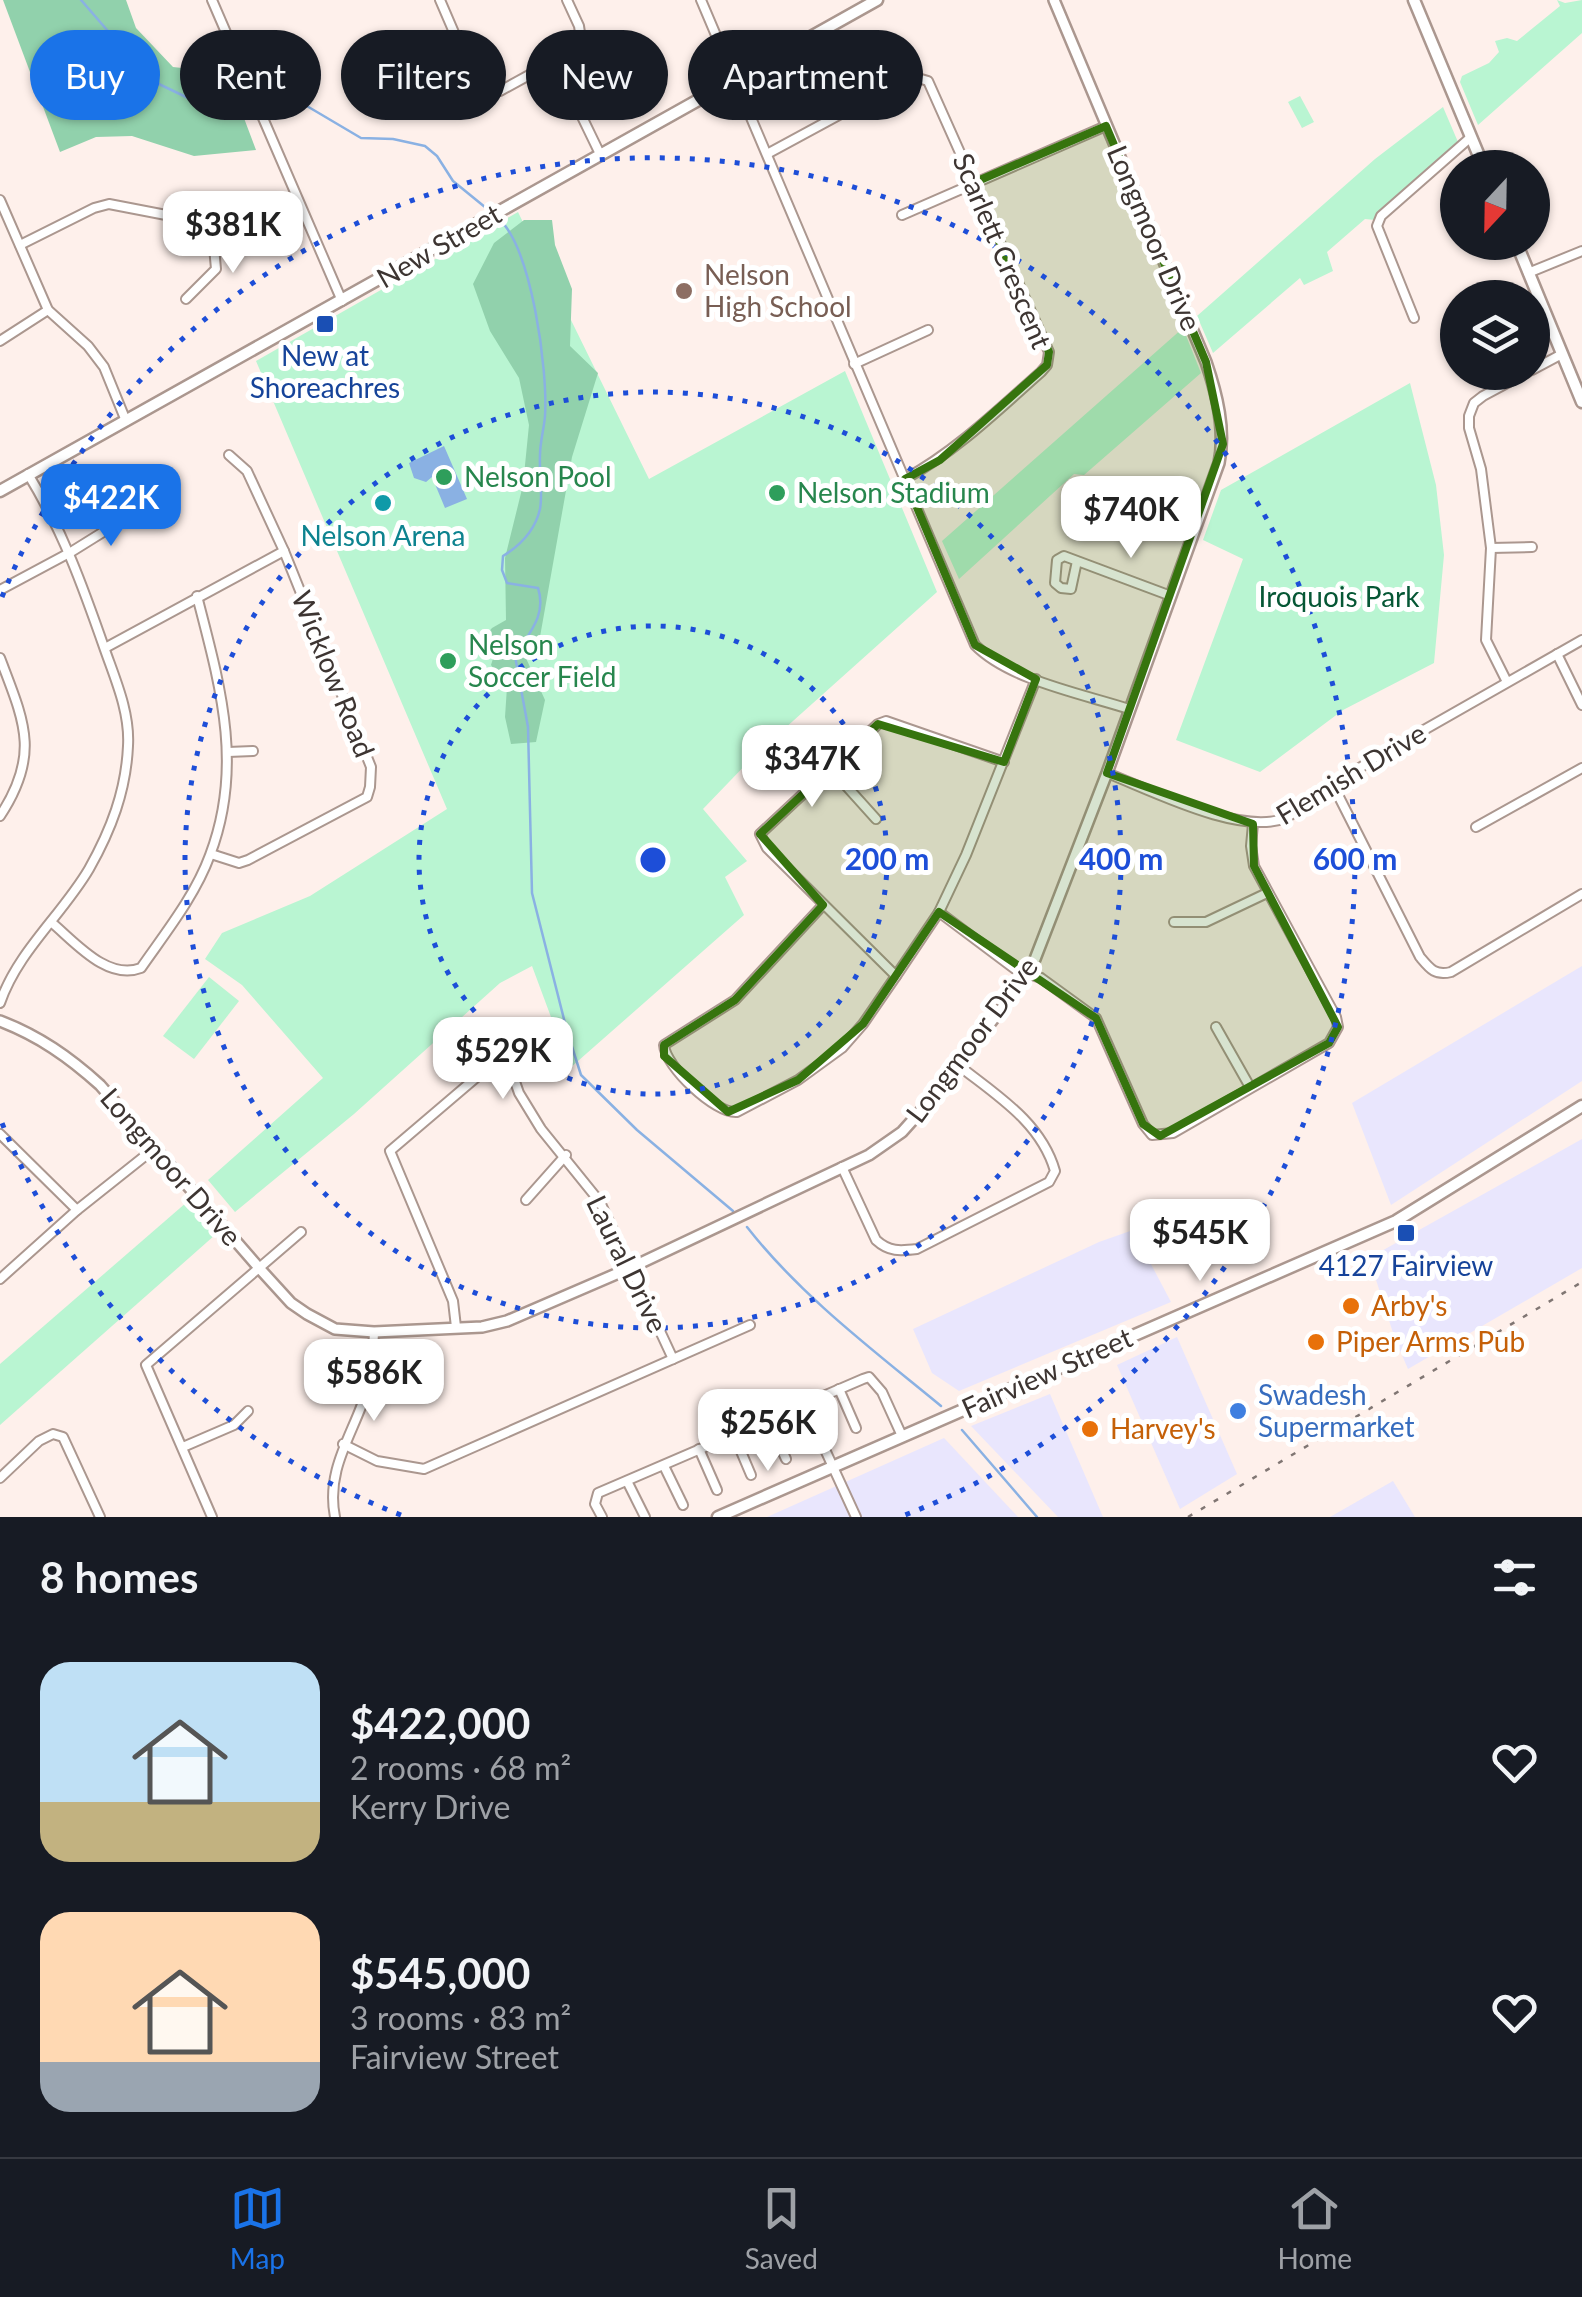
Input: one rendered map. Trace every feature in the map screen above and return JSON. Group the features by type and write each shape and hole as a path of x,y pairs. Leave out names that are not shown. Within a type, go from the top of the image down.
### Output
{"main road":[{"name":"New Street","path":"824,30 877,0"},
{"path":"1414,0 1476,150"},
{"name":"New Street","path":"0,491 688,106"},
{"path":"1523,260 1582,402"},
{"name":"Fairview Street","path":"718,1517 1396,1220 1582,1106"}],"street":[{"path":"212,0 342,300"},
{"path":"440,0 464,58 487,92 500,91 526,78"},
{"path":"566,0 579,30"},
{"path":"701,0 714,30"},
{"name":"Longmoor Drive","path":"0,1021 34,1034 73,1060 100,1085 291,1302 336,1329 374,1332 506,1321 630,1268 869,1155 902,1132 1030,972 1130,709 1223,444 1206,362 1054,0"},
{"name":"Scarlett Crescent","path":"767,154 912,76 928,80 1050,352 1048,364 940,460 905,479"},
{"path":"584,120 600,154"},
{"path":"752,120 975,646 988,659 1036,679 1130,709"},
{"path":"902,215 1106,126"},
{"path":"1414,318 1377,226 1381,216 1471,138"},
{"path":"0,200 48,310 88,346 104,367 126,420"},
{"path":"20,245 109,204 212,225 253,226 299,205"},
{"path":"186,300 216,268 212,225"},
{"path":"1528,273 1582,251"},
{"path":"0,341 48,310"},
{"path":"854,364 928,330"},
{"path":"1550,360 1562,354"},
{"path":"1494,390 1474,403 1469,428 1482,470 1491,548 1486,640 1507,682"},
{"name":"Wicklow Road","path":"211,854 240,863 366,797 371,767 248,470 229,455"},
{"path":"0,1003 15,969 86,873 106,836 122,794 127,730 124,703 71,552 28,474"},
{"path":"0,590 132,514"},
{"path":"1491,548 1532,547"},
{"path":"105,648 284,552"},
{"path":"1077,562 1171,596"},
{"path":"51,922 110,969 130,972 141,968 187,900 211,854 222,807 228,752 226,716 197,596"},
{"name":"Flemish Drive","path":"1106,774 1229,819 1267,824 1286,818 1372,759 1582,640"},
{"path":"1558,654 1582,705"},
{"path":"0,658 25,726 26,758 17,786 0,816"},
{"path":"823,905 735,1000 664,1045 664,1056 708,1101 728,1112 737,1112 798,1080 842,1048 863,1024 938,912 1036,679"},
{"path":"896,976 766,848 760,834 878,724 886,721 1004,762"},
{"path":"228,752 253,751"},
{"path":"1476,827 1582,768"},
{"path":"831,769 876,819"},
{"path":"1334,787 1430,970 1451,972 1582,894"},
{"path":"938,912 1016,968 1030,972 1075,1000 1096,1018 1143,1124 1152,1135 1174,1133 1329,1043 1338,1028 1336,1017 1254,866 1253,824"},
{"path":"1174,922 1206,922 1266,894"},
{"path":"1216,1027 1250,1087"},
{"name":"Laural Drive","path":"456,1326 453,1301 390,1151 505,1053 519,1093 541,1129 600,1202 674,1359"},
{"path":"842,1167 876,1240 886,1249 900,1251 918,1250 1049,1182 1054,1171 1051,1158 1030,1125 958,1065"},
{"path":"0,1134 77,1210"},
{"path":"0,1279 154,1148"},
{"path":"526,1200 566,1156"},
{"path":"212,1517 146,1364 301,1232"},
{"path":"344,1444 377,1461 424,1469 750,1325"},
{"path":"335,1517 331,1499 336,1468 369,1385 374,1332"},
{"path":"602,1517 596,1504 598,1492 869,1377 875,1381 902,1436"},
{"path":"840,1389 856,1428"},
{"path":"804,1404 856,1517"},
{"path":"183,1446 234,1425 248,1410"},
{"path":"768,1420 786,1459"},
{"path":"0,1478 39,1441 53,1434 63,1437 100,1517"},
{"path":"734,1435 751,1475"},
{"path":"700,1449 716,1490"},
{"path":"664,1466 683,1504"},
{"path":"627,1482 645,1517"}],"highlighted area":[{"path":"1106,126 1206,362 1223,444 1107,773 1253,824 1254,866 1338,1027 1329,1043 1160,1136 1143,1124 1096,1018 939,912 863,1024 798,1080 728,1112 664,1056 664,1045 735,1000 823,905 760,834 878,724 1004,762 1036,679 975,645 905,479 940,460 1047,365 1049,352 973,183"}],"shaded area":[{"path":"1582,966 1582,1081 1391,1205 1352,1103"},
{"path":"1582,1139 1582,1268 1408,1369 1369,1258"},
{"path":"1133,1230 1171,1302 959,1391 932,1373 913,1329 1099,1242"},
{"path":"1177,1337 1237,1474 1180,1509 1117,1365"},
{"path":"1050,1394 1103,1517 1058,1517 971,1426"},
{"path":"944,1438 1018,1517 767,1517"},
{"path":"1393,1481 1415,1517 1330,1517"}],"green space":[{"path":"3,0 126,0 138,30 30,30 30,72"},
{"path":"1557,0 1582,0 1582,33 1478,125 1460,82 1462,76 1489,63 1499,52 1495,41 1517,41 1560,6"},
{"path":"160,53 173,67 180,68 180,120 245,120 256,150 194,156 132,136 96,137 60,152 48,120 160,120"},
{"path":"1300,96 1314,122 1302,128 1288,102"},
{"path":"1443,107 1458,142 1449,150 1440,150 1440,158 1382,209 1375,220 1365,219 1327,252 1333,271 1304,285 1300,278 1213,353 1197,316 1375,159"},
{"path":"518,212 649,479 845,371 937,592 755,755 703,809 747,861 725,877 744,915 570,1068 532,966 500,983 354,1114 235,1212 208,1180 323,1078 242,985 205,959 222,933 310,896 447,809 256,361"},
{"path":"524,220 552,220 555,245 572,289 570,346 598,373 572,457 538,648 525,656 545,700 536,742 511,744 505,717 507,687 491,665 496,649 482,640 506,620 505,558 523,485 529,425 519,378 490,331 473,284 494,243"},
{"path":"1183,328 1201,373 1084,475 1074,474 959,579 942,541"},
{"name":"Iroquois Park","path":"1410,383 1436,485 1444,555 1434,663 1343,710 1260,772 1176,740 1243,559 1203,540 1221,490"},
{"path":"209,977 239,1001 194,1059 163,1036"},
{"path":"187,1202 215,1235 0,1425 0,1364"}],"water":[{"name":"Nelson Pool","path":"444,446 467,499 445,508 432,477 426,482 414,478 409,463"}],"waterway":[{"path":"81,0 127,53 138,74 180,94"},
{"path":"321,114 361,138 425,146 437,156 453,181 491,212"},
{"path":"497,217 520,254 528,281 540,341 545,396 540,509 526,537 503,556 502,570 507,583 538,588 540,598 535,624 515,656 528,727 532,893 581,1075 637,1130 733,1211"},
{"path":"747,1227 814,1299 941,1406"},
{"path":"962,1430 1037,1517"}],"railway":[{"path":"1188,1517 1582,1282"}],"place":[{"name":"Nelson High School","path":"684,291"},
{"name":"New at Shoreachres","path":"325,324"},
{"name":"Nelson Pool","path":"444,477"},
{"name":"Nelson Stadium","path":"777,493"},
{"name":"Nelson Arena","path":"383,503"},
{"name":"Nelson Soccer Field","path":"448,661"},
{"name":"4127 Fairview","path":"1406,1233"},
{"name":"Arby's","path":"1351,1306"},
{"name":"Piper Arms Pub","path":"1316,1342"},
{"name":"Swadesh Supermarket","path":"1238,1411"},
{"name":"Harvey's","path":"1090,1429"}]}
